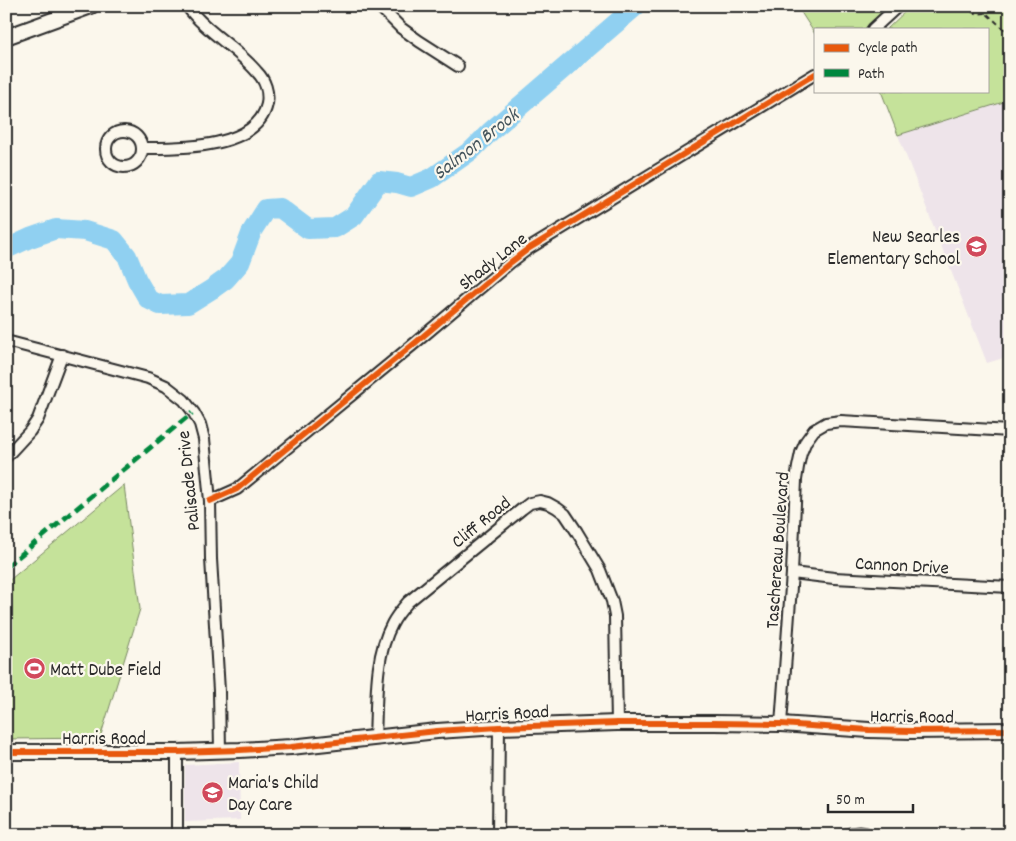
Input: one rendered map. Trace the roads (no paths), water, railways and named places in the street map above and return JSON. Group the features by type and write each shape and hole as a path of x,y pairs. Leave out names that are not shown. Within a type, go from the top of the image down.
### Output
{"street":[{"path":"6,37 91,6"},
{"path":"142,148 193,147 217,143 250,130 257,123 266,108 267,89 258,72 200,22 187,6"},
{"path":"379,6 401,28 418,41 458,66"},
{"path":"874,28 898,6"},
{"name":"Shady Lane","path":"210,501 237,489 528,249 814,75"},
{"name":"Palisade Drive","path":"6,341 148,378 166,386 184,400 197,418 204,439 210,501 220,751"},
{"path":"6,457 30,432 38,419 62,355"},
{"name":"Taschereau Boulevard","path":"781,724 792,573 796,480 801,453 806,441 814,430 826,423 841,421 1010,430"},
{"name":"Cliff Road","path":"376,737 377,687 380,661 387,635 399,612 408,602 522,509 530,503 540,501 548,503 565,514 600,570 612,601 616,632 617,723"},
{"name":"Cannon Drive","path":"792,573 834,578 1010,587"},
{"name":"Harris Road","path":"6,752 220,751 291,747 437,731 617,723 781,724 911,731 1010,730"},
{"path":"498,835 499,727"},
{"path":"177,752 177,835"},
{"path":"844,835 857,832 865,832 871,835"}],"waterway":[{"name":"Salmon Brook","path":"6,249 56,229 85,231 114,240 127,256 137,280 148,299 160,305 188,304 226,279 240,263 252,231 266,209 280,208 308,229 335,228 354,216 379,181 411,187 432,178 472,150 491,131 636,6"}],"place":[{"name":"New Searles Elementary School","path":"976,246"},
{"name":"Matt Dube Field","path":"34,668"},
{"name":"Maria's Child Day Care","path":"212,792"}]}
